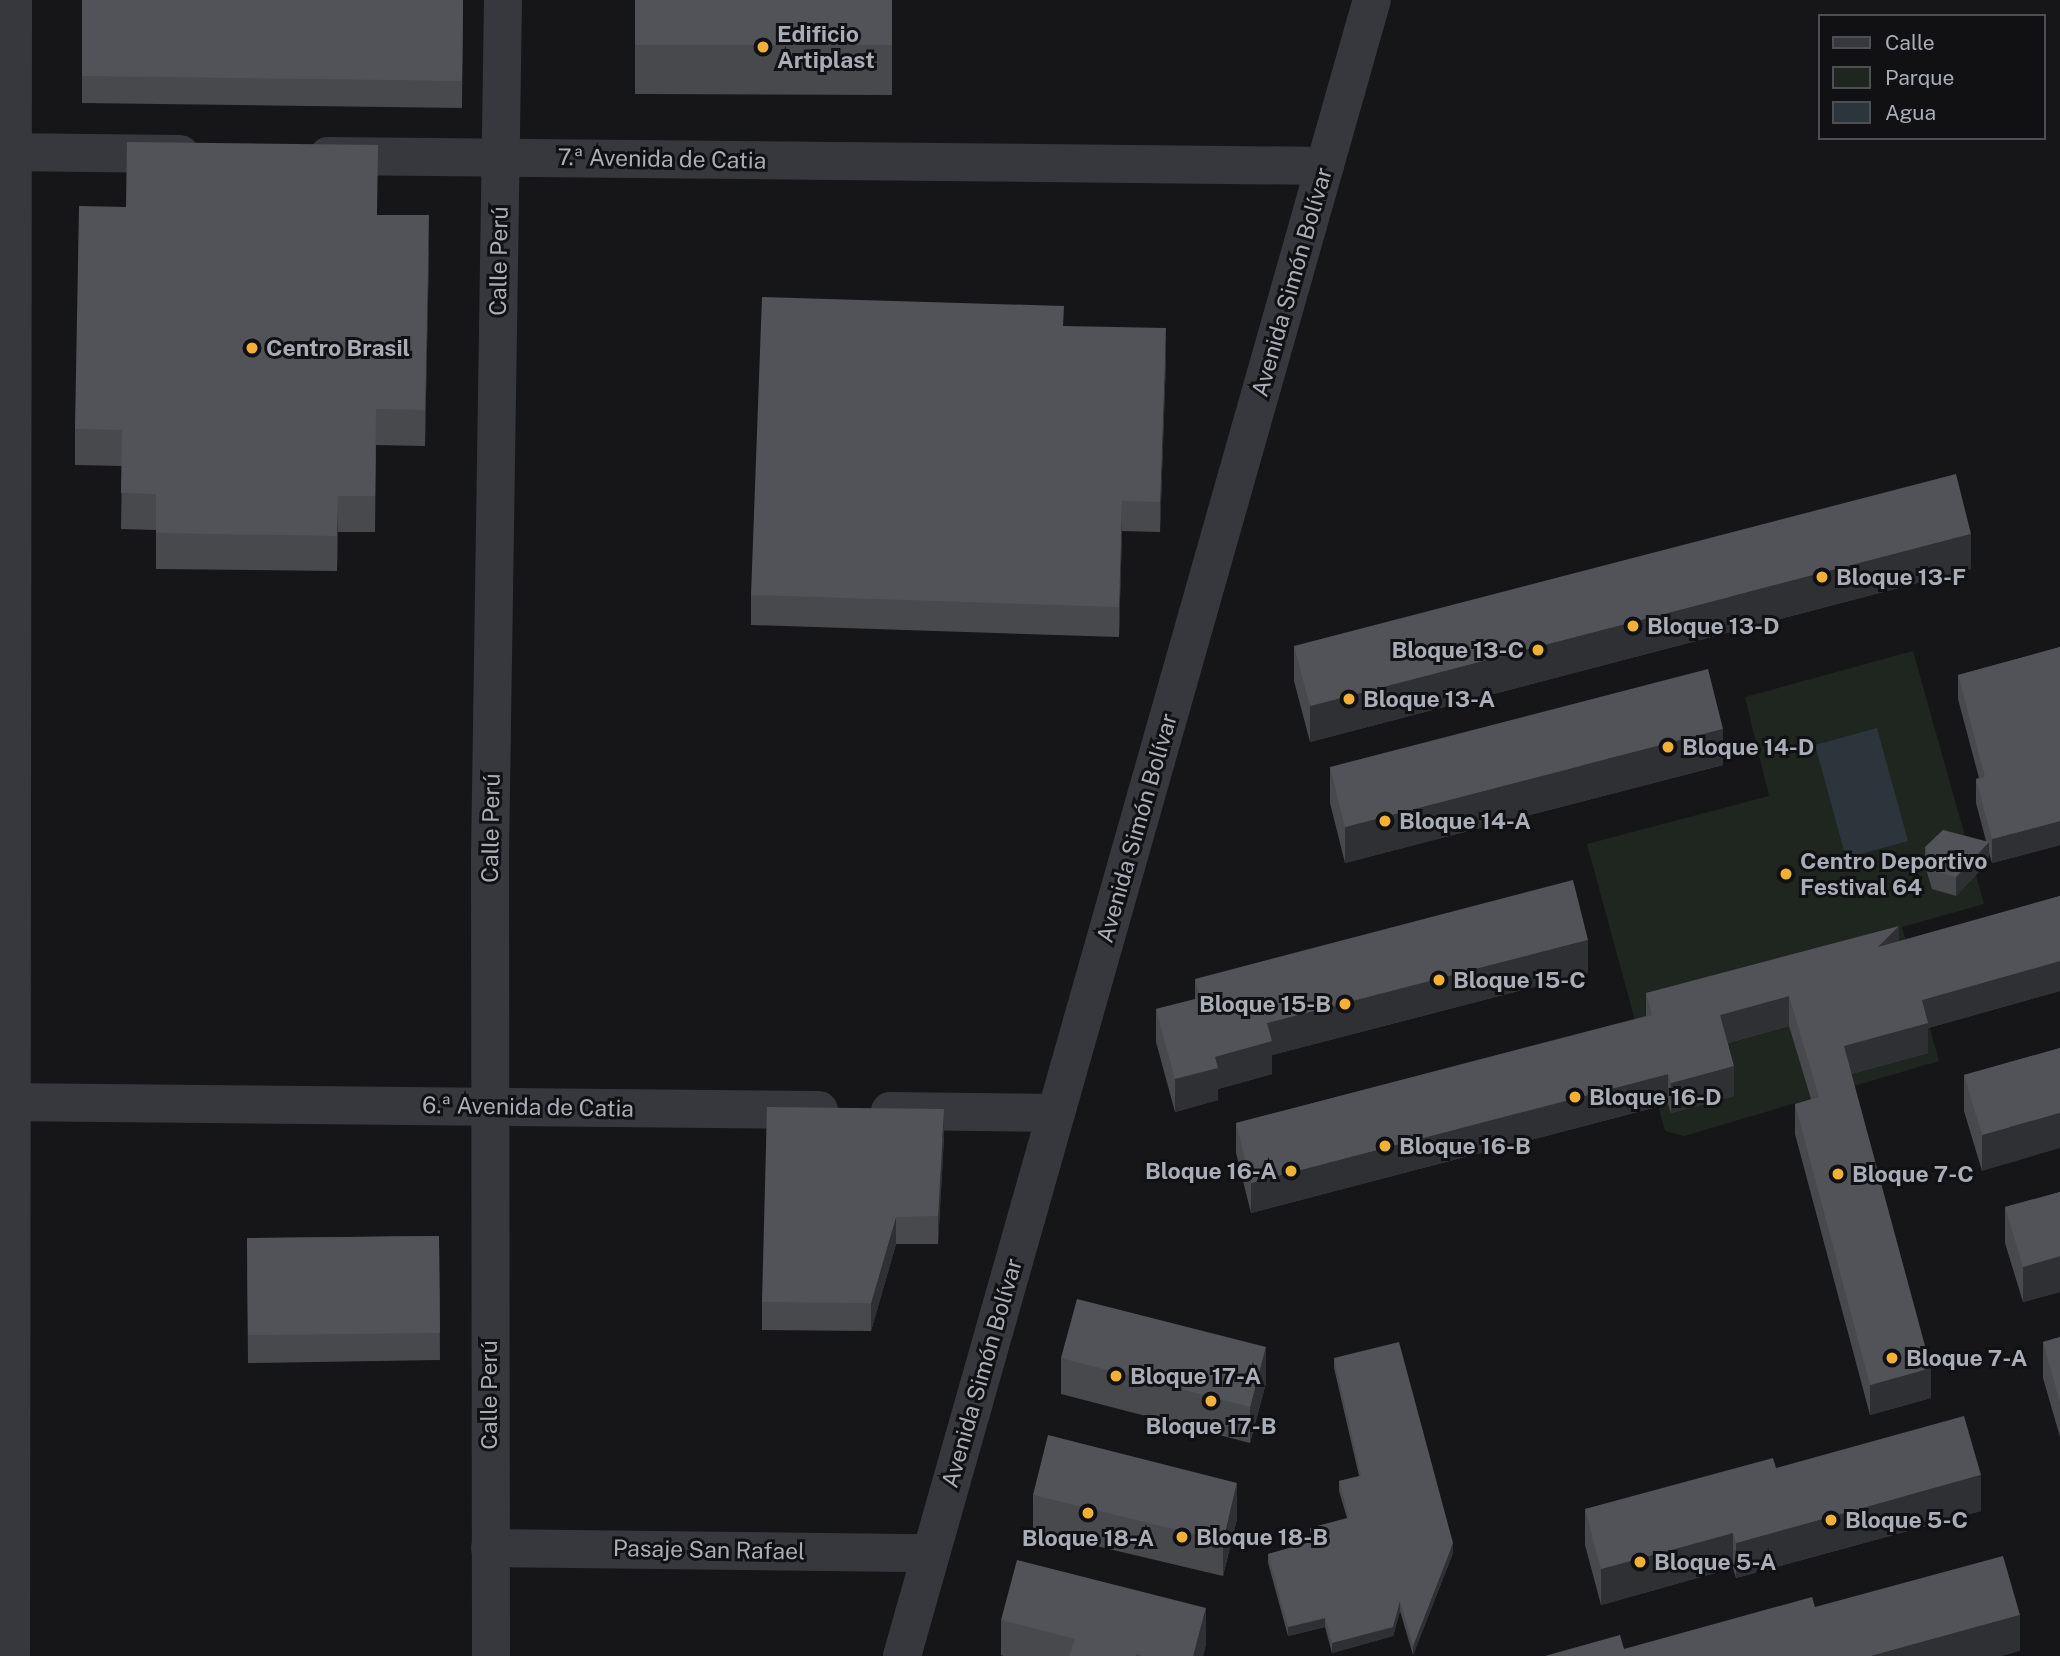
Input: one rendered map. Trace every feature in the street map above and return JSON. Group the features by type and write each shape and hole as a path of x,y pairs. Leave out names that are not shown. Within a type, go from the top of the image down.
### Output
{"street":[{"path":"11,1656 6,1102 6,152 13,0"},
{"name":"Calle Perú","path":"491,1656 489,1107 503,0"},
{"name":"Avenida Simón Bolívar","path":"902,1656 929,1553 1372,0"},
{"path":"6,152 222,154"},
{"name":"7.ª Avenida de Catia","path":"292,155 1325,166"},
{"name":"6.ª Avenida de Catia","path":"6,1102 1056,1113"},
{"name":"Pasaje San Rafael","path":"490,1548 929,1553"}],"green space":[{"name":"Centro Deportivo Festival 64","path":"1913,651 1984,904 1902,927 1939,1061 1684,1136 1665,1131 1587,844 1769,796 1745,697"}],"water":[{"path":"1877,728 1908,841 1846,858 1815,745"}],"building":[{"path":"82,0 463,0 462,81 82,76"},
{"path":"635,0 892,0 892,45 635,45"},
{"name":"Centro Brasil","path":"127,142 378,145 377,215 429,215 425,410 376,409 375,496 338,496 337,536 156,533 156,494 121,493 122,430 75,429 79,206 126,207"},
{"path":"762,297 1064,306 1063,326 1166,328 1160,502 1122,501 1119,607 751,595"},
{"path":"1956,474 1971,534 1310,706 1294,646"},
{"path":"2060,647 2060,821 1992,839 1976,779 1985,777 1958,675"},
{"path":"1708,669 1723,729 1345,827 1330,767"},
{"path":"1943,830 1989,842 1956,877 1932,871 1925,847"},
{"path":"1573,880 1588,940 1267,1023 1272,1041 1215,1057 1218,1068 1175,1079 1156,1009 1200,998 1195,979"},
{"path":"2060,896 2060,961 1922,1000 1928,1023 1844,1046 1931,1368 1870,1385 1795,1104 1819,1097 1789,996 1720,1015 1734,1066 1671,1083 1668,1074 1251,1183 1236,1123 1652,1015 1646,993 1899,926 1878,947"},
{"path":"2060,1048 2060,1113 1982,1135 1964,1075"},
{"path":"767,1107 944,1109 938,1216 896,1217 871,1303 762,1302"},
{"path":"2060,1192 2060,1256 2023,1267 2005,1207"},
{"path":"439,1236 440,1333 248,1335 247,1238"},
{"path":"1077,1299 1266,1347 1250,1407 1061,1358"},
{"path":"2060,1337 2060,1402 2043,1342"},
{"path":"1399,1342 1453,1543 1413,1646 1400,1601 1393,1627 1332,1643 1325,1618 1288,1627 1268,1554 1314,1541 1310,1528 1349,1518 1339,1481 1361,1476 1334,1358"},
{"path":"1964,1416 1981,1475 1736,1543 1733,1533 1601,1569 1585,1509 1773,1458 1776,1468"},
{"path":"1048,1435 1237,1483 1223,1541 1033,1495"},
{"path":"2003,1556 2020,1615 1871,1656 1545,1656 1620,1635 1624,1649 1812,1597 1815,1607"},
{"path":"1017,1560 1206,1608 1193,1656 1069,1656 1075,1639 1001,1620"}],"place":[{"name":"Edificio Artiplast","path":"763,47"},
{"name":"Centro Brasil","path":"252,348"},
{"name":"Bloque 13-F","path":"1822,577"},
{"name":"Bloque 13-D","path":"1633,626"},
{"name":"Bloque 13-C","path":"1538,650"},
{"name":"Bloque 13-A","path":"1349,699"},
{"name":"Bloque 14-D","path":"1668,747"},
{"name":"Bloque 14-A","path":"1385,821"},
{"name":"Centro Deportivo Festival 64","path":"1786,874"},
{"name":"Bloque 15-C","path":"1439,980"},
{"name":"Bloque 15-B","path":"1345,1004"},
{"name":"Bloque 16-D","path":"1575,1097"},
{"name":"Bloque 16-B","path":"1385,1146"},
{"name":"Bloque 16-A","path":"1291,1171"},
{"name":"Bloque 7-C","path":"1838,1174"},
{"name":"Bloque 7-A","path":"1892,1358"},
{"name":"Bloque 17-A","path":"1116,1376"},
{"name":"Bloque 17-B","path":"1211,1401"},
{"name":"Bloque 18-A","path":"1088,1513"},
{"name":"Bloque 5-C","path":"1831,1520"},
{"name":"Bloque 18-B","path":"1182,1537"},
{"name":"Bloque 5-A","path":"1640,1562"}]}
